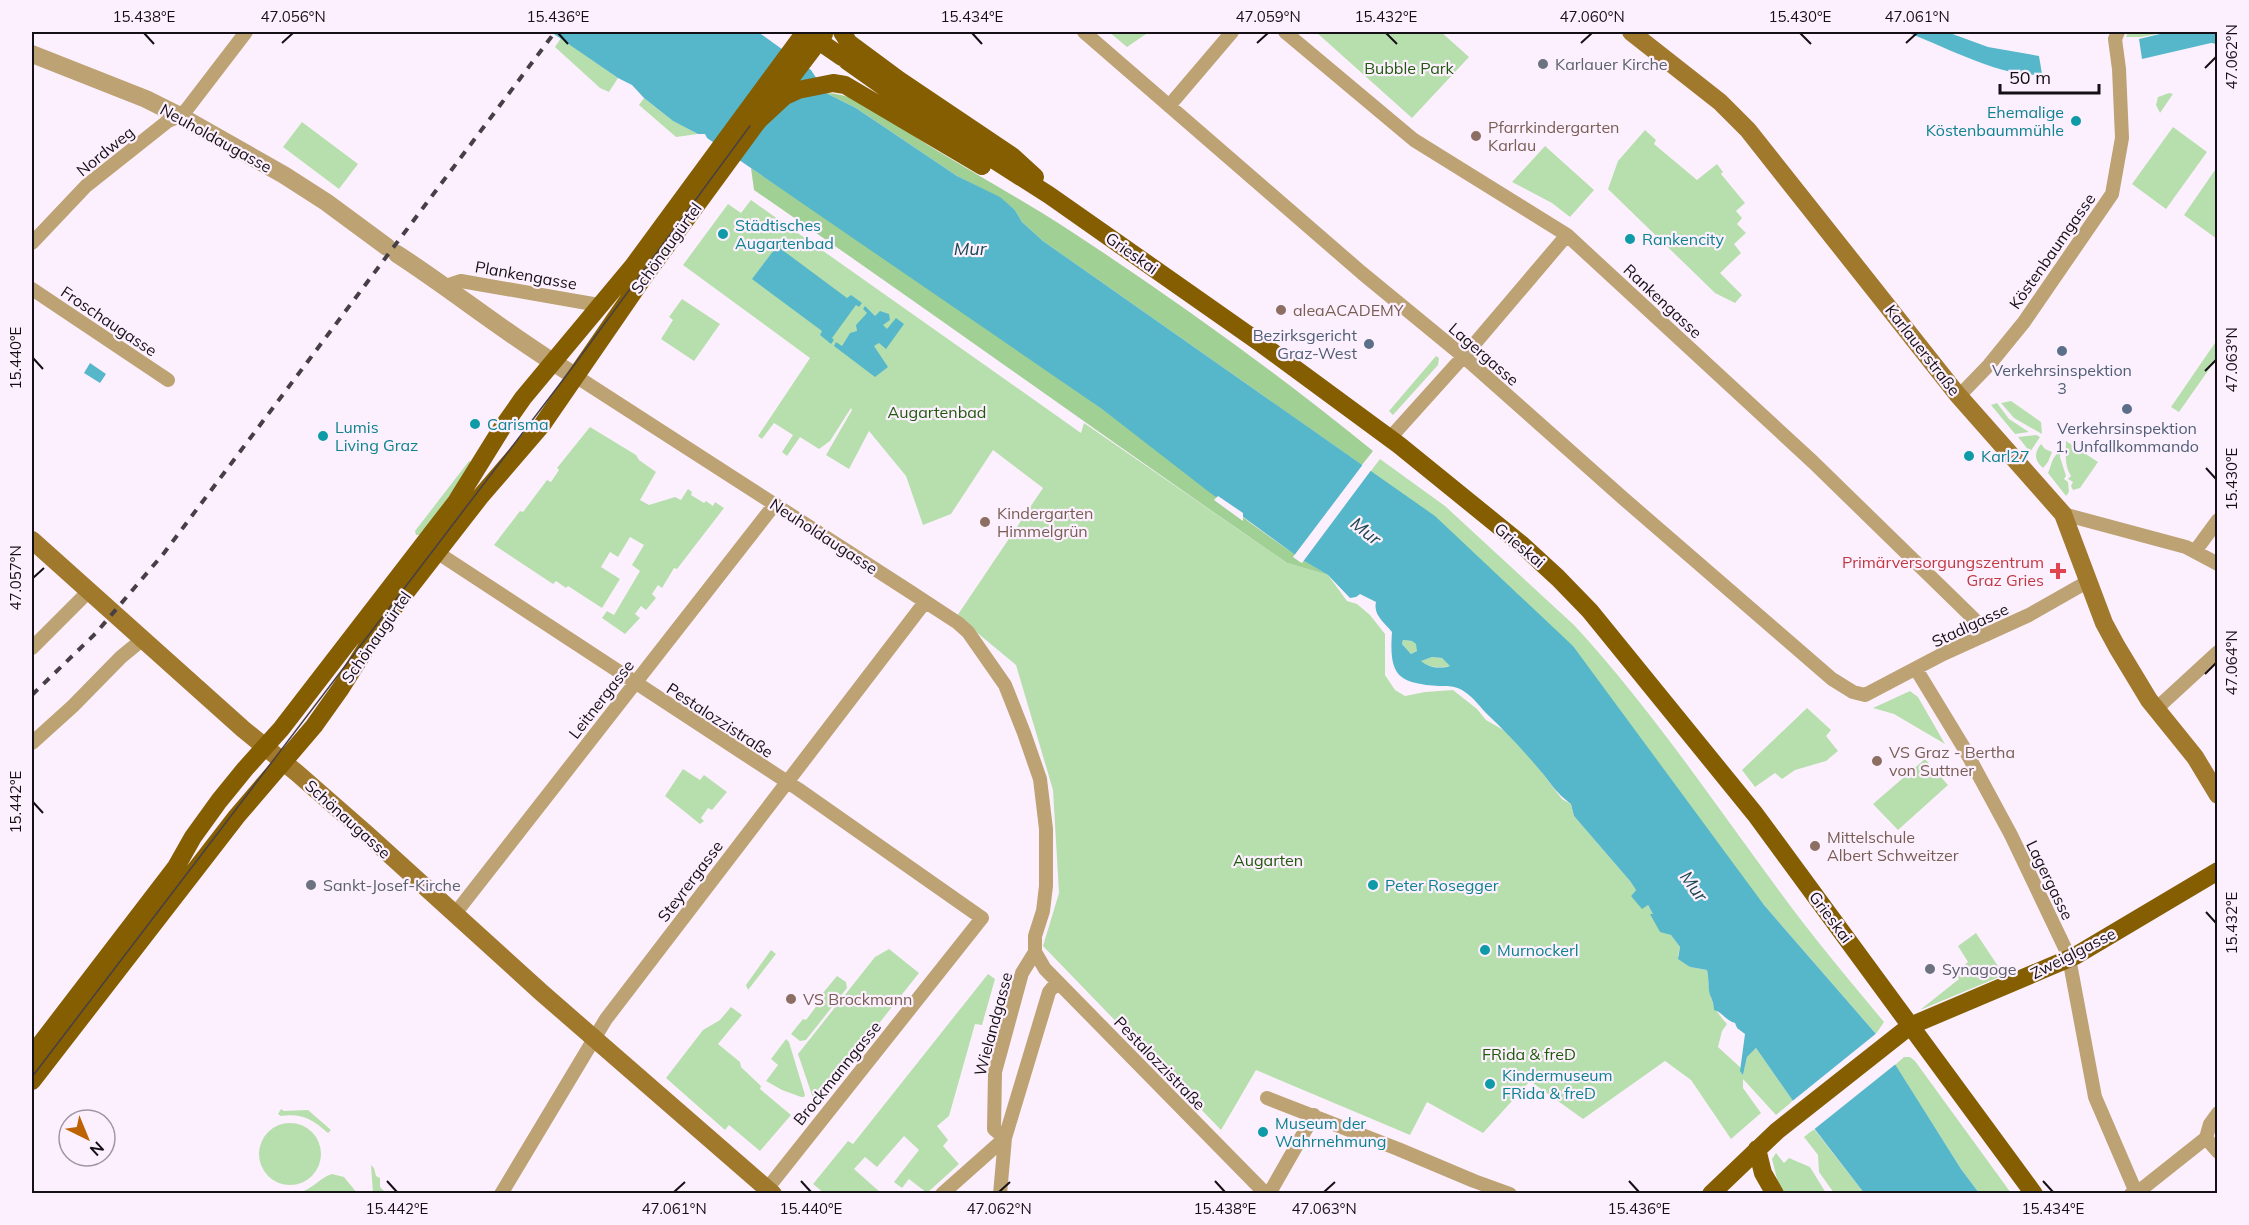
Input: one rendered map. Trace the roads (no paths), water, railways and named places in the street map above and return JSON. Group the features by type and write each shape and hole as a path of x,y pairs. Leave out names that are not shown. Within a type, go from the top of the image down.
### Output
{"main road":[{"path":"704,181 805,32"},
{"name":"Karlauerstraße","path":"1631,32 1720,102 1748,130 1959,396 2063,514 2075,541 2087,582 2116,647 2156,709 2195,758"},
{"path":"704,181 758,122 829,36 849,43 899,80 1012,156 1029,170 1048,195"},
{"name":"Grieskai","path":"829,36 845,59 919,112 1048,195 1252,336 1390,438 1521,544 1558,578 1590,611 1755,813 2034,1194"},
{"path":"758,122 785,96 807,87 832,83 845,85 930,137 1026,190 1048,195"},
{"name":"Schönaugürtel","path":"32,1055 176,867 193,837 219,801 281,729 456,502 502,428 552,362 599,309 704,181"},
{"name":"Schönaugürtel","path":"32,1081 237,816 330,704 382,623 480,497 542,426 646,274 704,181"},
{"name":"Schönaugasse","path":"32,540 768,1192"},
{"path":"2195,758 2217,778"},
{"path":"2195,758 2217,795"},
{"name":"Zweiglgasse","path":"1711,1194 1777,1131 1910,1026 2069,958 2217,871"},
{"path":"1757,1149 1763,1173 1775,1194"}],"street":[{"name":"Nordweg","path":"32,243 86,186 168,121 180,116 246,32"},
{"name":"Lagergasse","path":"1084,32 1362,273 1463,356 1631,506 1832,679 1853,692 1865,695"},
{"path":"1169,106 1232,32"},
{"name":"Rankengasse","path":"1285,32 1414,140 1568,235 1812,462 1973,618 1986,635"},
{"name":"Köstenbaumgasse","path":"1959,396 1989,365 2024,322 2112,194 2122,138 2119,69 2115,39 2118,32"},
{"name":"Neuholdaugasse","path":"32,54 146,99 284,175 326,202 552,362 958,623 968,632 1005,685 1040,779 1046,829 1047,886 1043,911 1035,936 1035,952"},
{"path":"1390,438 1568,235"},
{"name":"Plankengasse","path":"446,286 461,281 475,283 593,304 599,309"},
{"name":"Froschaugasse","path":"32,289 168,380"},
{"name":"Leitnergasse","path":"454,915 775,504"},
{"path":"2063,514 2196,550 2217,564"},
{"path":"2196,550 2217,520"},
{"name":"Pestalozzistraße","path":"438,553 786,782 982,918"},
{"name":"Stadlgasse","path":"1865,695 2029,615 2087,582"},
{"path":"32,648 89,591"},
{"name":"Steyrergasse","path":"501,1194 606,1019 925,602"},
{"path":"32,742 143,639"},
{"path":"2156,709 2217,652"},
{"name":"Lagergasse","path":"1916,669 1964,748 2069,958 2095,1097 2139,1191"},
{"name":"Brockmanngasse","path":"768,1192 982,918"},
{"name":"Pestalozzistraße","path":"1035,952 1045,969 1057,982 1267,1194"},
{"name":"Wielandgasse","path":"1005,1138 994,1129 994,1072 1022,973 1035,952"},
{"name":"Wielandgasse","path":"1000,1194 1005,1138 1048,992 1057,982"},
{"path":"1267,1098 1505,1193"},
{"path":"2139,1191 2206,1138 2210,1124 2217,1113"},
{"path":"1267,1194 1314,1115"},
{"path":"942,1194 1005,1138"},
{"path":"2206,1138 2217,1152"}],"water":[{"name":"Mur","path":"551,32 758,32 811,70 826,93 856,108 957,176 1000,197 1043,241 1435,516 1573,646 1764,905 1876,1034 1961,1169 1979,1193 1864,1193 1793,1101 1756,1048 1747,1057 1743,1075 1740,1071 1745,1034 1737,1028 1735,1023 1714,1010 1709,993 1707,970 1690,967 1678,959 1680,947 1671,935 1660,932 1650,914 1653,914 1648,905 1642,909 1631,896 1636,890 1574,816 1571,804 1471,697 1456,687 1425,685 1405,679 1399,674 1392,658 1392,632 1378,615 1376,602 1360,594 1350,598 1328,575 1301,559 1209,492 1102,409 707,138 705,134 698,134 673,121 644,98 632,85 618,78","holes":["1403,640 1416,644 1417,651 1411,654 1402,644","1432,657 1442,658 1450,666 1435,667 1421,661"]},
{"path":"1906,32 1947,32 1988,47 2039,56 2042,74 2028,75 1993,67"},
{"path":"2168,32 2217,32 2217,44 2211,43 2142,59 2139,39"},
{"path":"777,246 847,298 851,295 862,303 859,307 856,305 832,338 834,340 831,344 820,335 822,331 752,279"},
{"path":"865,306 875,316 880,311 889,314 890,320 883,325 887,329 896,318 904,324 886,349 879,343 874,346 888,367 875,377 834,346 836,342 842,346 850,333 857,331 856,325 867,313 863,309"},
{"path":"90,363 106,374 100,383 84,373"}],"tram line":[{"path":"32,1077 569,372 819,32"}],"railway":[{"path":"32,695 96,633 164,553 555,32"}],"place":[{"name":"Karlauer Kirche","path":"1543,64"},
{"name":"Ehemalige Köstenbaummühle","path":"2076,121"},
{"name":"Pfarrkindergarten Karlau","path":"1476,136"},
{"name":"Städtisches Augartenbad","path":"723,234"},
{"name":"Rankencity","path":"1630,239"},
{"name":"aleaACADEMY","path":"1281,310"},
{"name":"Bezirksgericht Graz-West","path":"1369,344"},
{"name":"Verkehrsinspektion 3","path":"2062,351"},
{"name":"Verkehrsinspektion 1, Unfallkommando","path":"2127,409"},
{"name":"Carisma","path":"475,424"},
{"name":"Lumis Living Graz","path":"323,436"},
{"name":"Karl27","path":"1969,456"},
{"name":"Kindergarten Himmelgrün","path":"985,522"},
{"name":"Primärversorgungszentrum Graz Gries","path":"2058,571"},
{"name":"VS Graz - Bertha von Suttner","path":"1877,761"},
{"name":"Mittelschule Albert Schweitzer","path":"1815,846"},
{"name":"Sankt-Josef-Kirche","path":"311,885"},
{"name":"Peter Rosegger","path":"1373,885"},
{"name":"Murnockerl","path":"1485,950"},
{"name":"Synagoge","path":"1930,969"},
{"name":"VS Brockmann","path":"791,999"},
{"name":"Kindermuseum FRida & freD","path":"1490,1084"},
{"name":"Museum der Wahrnehmung","path":"1263,1132"}],"park label":[{"name":"Bubble Park","path":"1409,68"},
{"name":"Augartenbad","path":"937,412"},
{"name":"Augarten","path":"1268,860"},
{"name":"FRida & freD","path":"1529,1054"}]}
